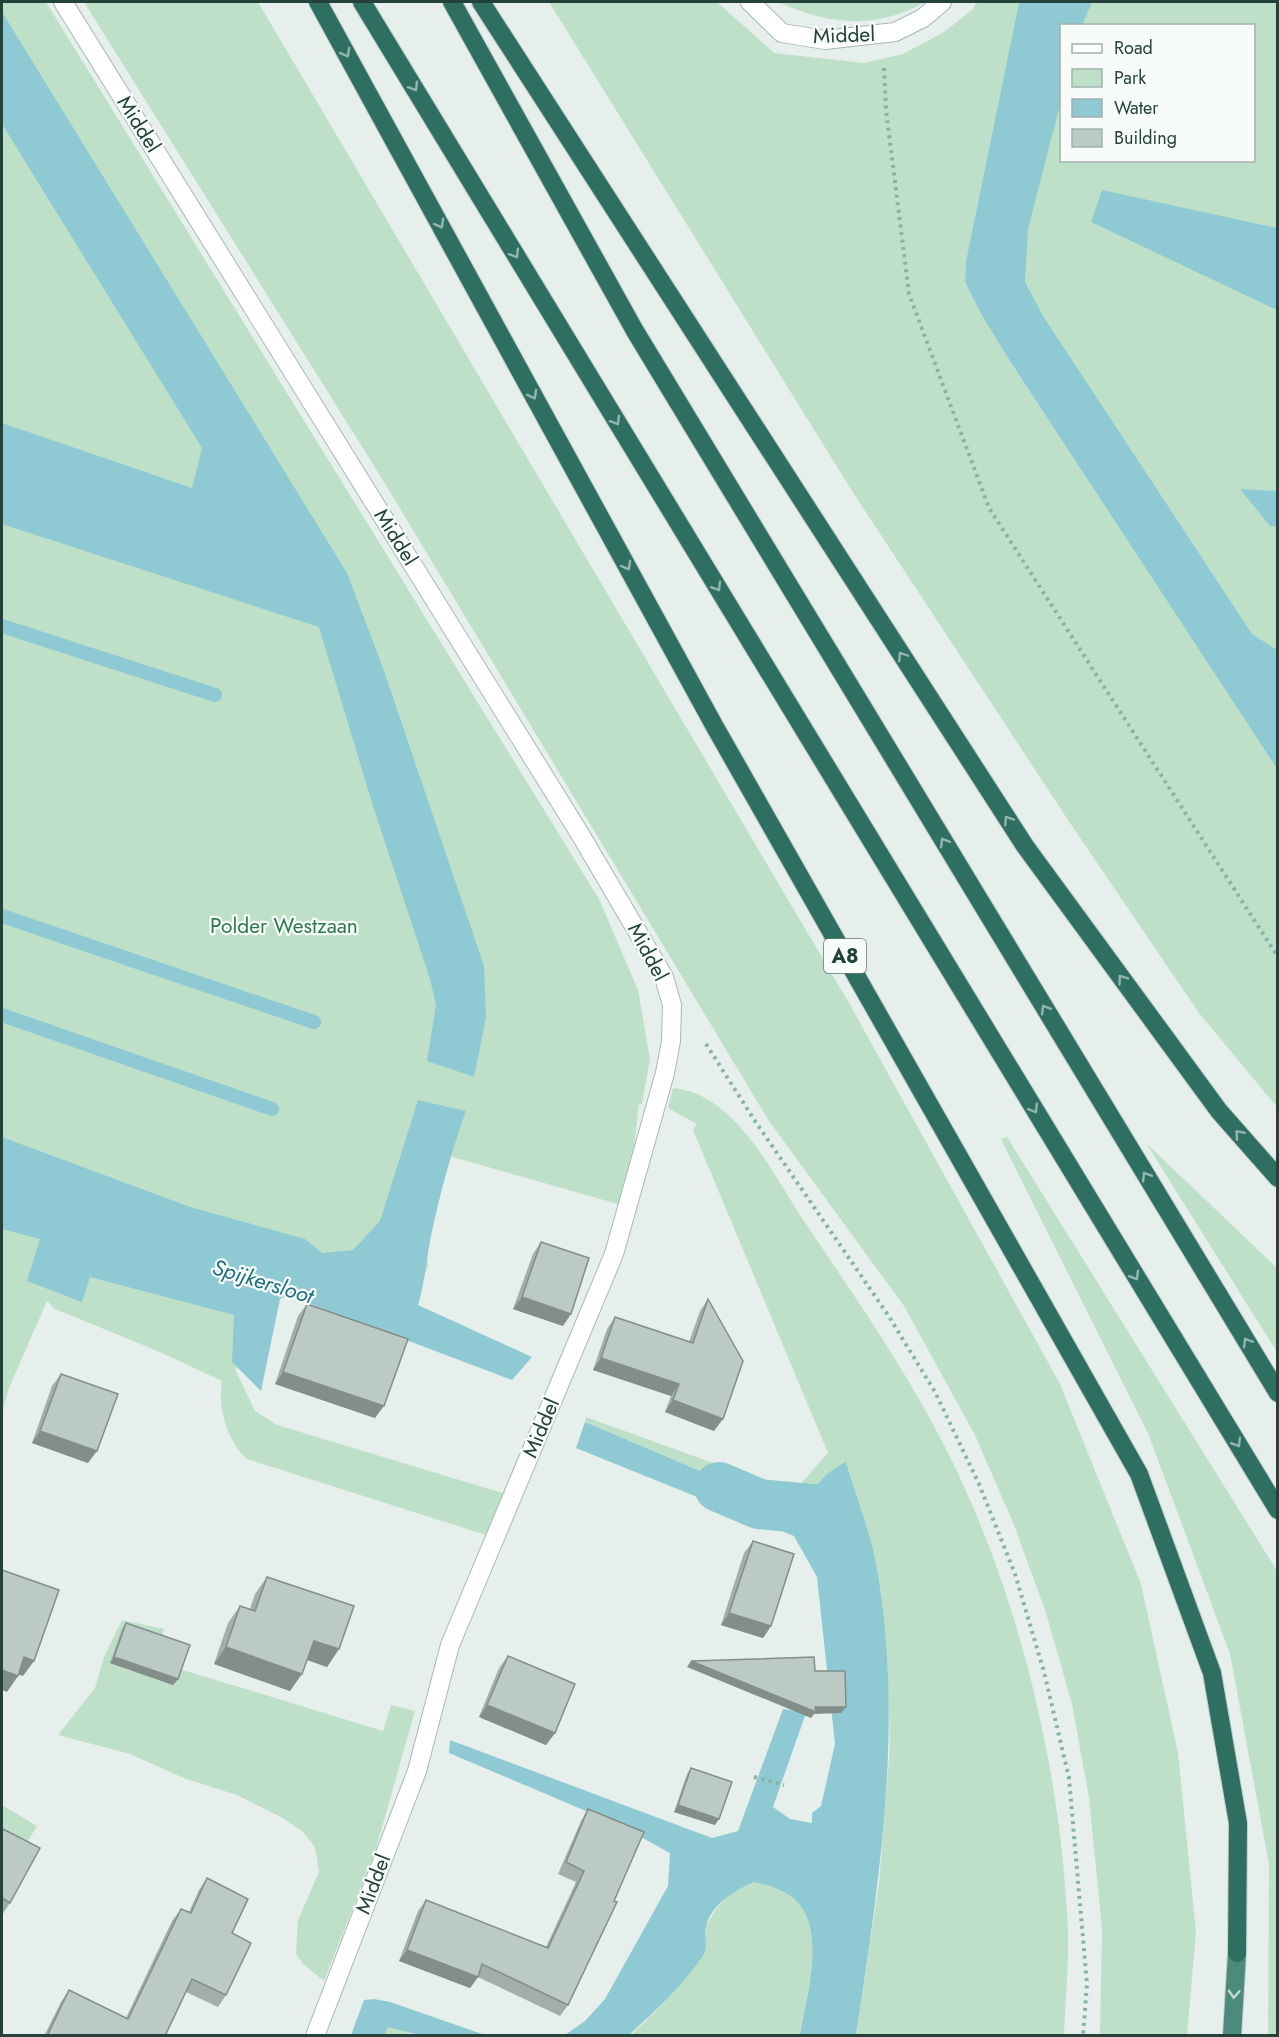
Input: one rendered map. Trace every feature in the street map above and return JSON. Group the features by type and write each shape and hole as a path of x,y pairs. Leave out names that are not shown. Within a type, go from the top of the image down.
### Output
{"highway":[{"name":"A8","path":"318,2 715,727 1139,1474 1212,1673 1238,1822 1237,1953 1232,2036"},
{"path":"362,2 1278,1510"},
{"path":"452,2 635,331 1278,1393"},
{"path":"481,2 1025,846 1219,1111 1278,1178"}],"street":[{"name":"Middel","path":"63,2 580,834 664,977 672,1005 671,1041 665,1073 614,1254 450,1645 417,1771 315,2036"},
{"name":"Middel","path":"750,2 782,33 825,40 895,32 923,18 942,2"}],"path":[{"path":"879,35 909,294 989,508 1278,957"},
{"path":"700,1035 755,1121 888,1315 935,1392 979,1484 1015,1574 1044,1672 1069,1778 1087,1984 1083,2036"},
{"path":"754,1777 784,1785"}],"green space":[{"name":"Polder Westzaan","path":"2,2 46,2 599,899 638,990 650,1059 642,1104 639,1104 633,1155 618,1204 449,1156 427,1246 428,1266 407,1320 278,1288 245,1360 235,1369 255,1411 277,1425 506,1494 486,1535 247,1459 234,1443 225,1424 221,1402 222,1381 160,1352 55,1309 47,1301 9,1388 2,1413"},
{"path":"84,2 258,2 849,1003 1060,1384 1141,1584 1178,1753 1196,1932 1187,2035 1100,2035 1102,1928 1089,1798 1072,1704 1046,1613 1014,1525 975,1435 904,1306 769,1121 381,477"},
{"path":"549,2 717,2 774,53 864,63 903,54 944,32 972,10 977,2 1019,2 966,261 965,282 981,314 1008,358 1277,769 1277,1107 1199,1013 1070,823 852,491"},
{"path":"778,2 925,2 888,17 852,21 815,16"},
{"path":"1022,2 1277,2 1277,766 969,262"},
{"path":"673,1088 695,1093 716,1105 734,1120 765,1159 880,1335 915,1393 948,1453 974,1508 1016,1626 1033,1687 1057,1811 1068,1934 1064,2035 856,2035 879,1883 890,1746 887,1659 875,1557 846,1463 830,1472 818,1484 800,1513 585,1422 586,1417 793,1492 828,1453 693,1130 697,1124 668,1108"},
{"path":"1007,1137 1277,1571 1277,2035 1268,2035 1269,1864 1230,1654 1148,1433 1001,1139"},
{"path":"1146,1143 1277,1268 1277,1352"},
{"path":"122,1620 164,1629 157,1662 383,1731 391,1705 415,1711 375,1852 324,1981 303,1964 296,1954 298,1920 319,1872 315,1847 302,1831 281,1817 237,1795 186,1779 130,1754 58,1735 95,1688 104,1657"},
{"path":"2,1805 37,1826 2,1884"},
{"path":"754,1882 789,1895 801,1907 809,1922 812,1960 800,2035 630,2036 657,2010 705,1952 706,1926 716,1909 729,1895"},
{"path":"388,2026 419,2036 385,2036"}],"water":[{"path":"1019,2 1092,2 1082,24 1060,24 1060,105 1028,229 1025,282 1043,316 1252,634 1277,650 1277,769 981,314 965,282 966,261"},
{"path":"2,12 347,573 383,668 484,966 486,1018 474,1077 427,1061 436,1005 430,979 372,803 319,627 2,524 2,423 192,488 202,448 2,124"},
{"path":"1102,190 1277,228 1277,310 1091,222"},
{"path":"1240,489 1277,491 1277,527 1270,526"},
{"name":"Spijkersloot","path":"418,1100 466,1111 438,1205 418,1305 532,1357 512,1380 287,1295 280,1299 261,1391 232,1362 234,1315 90,1277 82,1302 27,1281 40,1239 2,1229 2,1137 190,1207 305,1239 322,1253 353,1250 380,1221"},
{"path":"585,1422 799,1513 818,1483 846,1462 875,1558 884,1618 888,1677 886,1797 873,1916 856,2035 800,2035 812,1961 809,1923 801,1907 789,1895 754,1882 718,1905 706,1927 704,1954 678,1987 629,2035 565,2035 585,2021 605,1999 668,1886 670,1853 619,1825 449,1753 450,1740 712,1838 738,1831 783,1709 806,1713 773,1807 790,1819 812,1823 812,1813 821,1806 835,1744 817,1577 794,1536 576,1448"},
{"path":"364,2000 390,2002 485,2035 419,2035 388,2027 385,2035 351,2035"}],"building":[{"path":"541,1242 589,1258 571,1314 522,1297"},
{"path":"708,1299 743,1361 723,1419 673,1400 679,1384 601,1358 615,1317 693,1343"},
{"path":"307,1304 408,1339 384,1406 283,1372"},
{"path":"61,1374 118,1394 97,1451 40,1431"},
{"path":"753,1541 794,1554 771,1626 729,1613"},
{"path":"2,1570 59,1590 34,1661 24,1657 18,1676 2,1670"},
{"path":"267,1577 354,1606 339,1649 314,1641 302,1674 226,1647 240,1606 255,1611"},
{"path":"126,1623 190,1645 178,1679 114,1657"},
{"path":"508,1656 575,1684 555,1733 487,1705"},
{"path":"814,1657 815,1671 845,1671 846,1707 815,1707 816,1712 691,1661"},
{"path":"691,1768 732,1782 719,1819 678,1805"},
{"path":"588,1809 644,1832 614,1901 617,1902 568,2005 482,1964 478,1977 407,1950 426,1900 548,1948 584,1871 566,1862"},
{"path":"3,1829 40,1848 10,1903 2,1898"},
{"path":"207,1878 248,1899 232,1933 251,1943 226,1995 192,1979 165,2036 47,2036 69,1990 128,2019 181,1909 191,1913"}],"waterway":[{"path":"2,626 215,695"},
{"path":"2,916 314,1022"},
{"path":"2,1015 272,1109"},
{"path":"719,1487 759,1504 833,1511 833,1547"}]}
